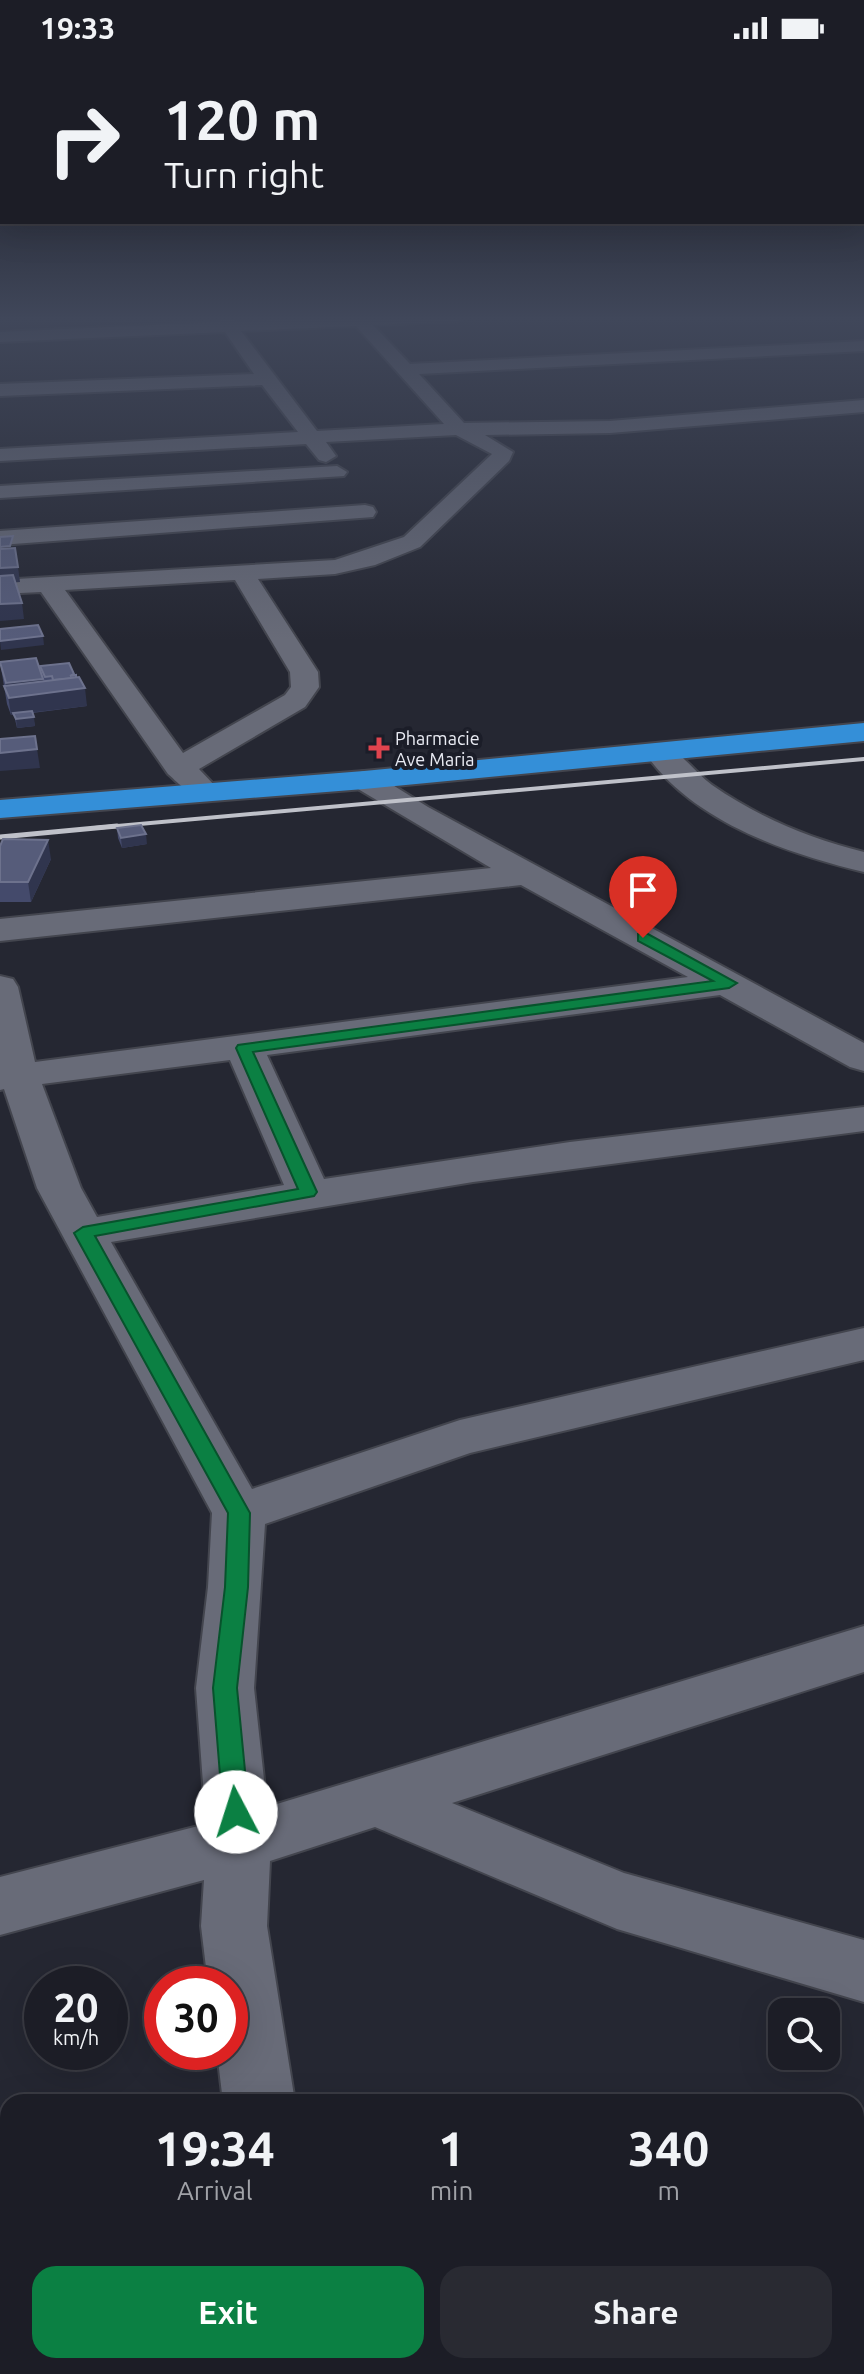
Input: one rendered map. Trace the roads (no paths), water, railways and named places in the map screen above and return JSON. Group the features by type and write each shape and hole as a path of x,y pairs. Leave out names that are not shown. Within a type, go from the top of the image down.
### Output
{"highway":[{"path":"0,809 208,794 864,732"}],"street":[{"path":"303,424 365,512 387,552"},
{"path":"0,587 335,567 387,552 412,542 499,461 503,452 497,446 454,424"},
{"path":"0,455 312,436 644,424"},
{"path":"0,492 337,472"},
{"path":"0,538 365,512"},
{"path":"179,768 295,701 305,687 304,672 242,572"},
{"path":"47,583 179,768 208,794"},
{"path":"660,753 695,788 763,827 804,846 864,862"},
{"path":"364,780 417,814 864,1059"},
{"path":"0,930 528,874"},
{"path":"11,1078 729,983"},
{"path":"0,987 11,1078 32,1119 54,1174 83,1233 239,1513 236,1587 225,1688 239,1843 234,1926 258,2094"},
{"path":"244,1048 308,1192"},
{"path":"83,1233 308,1192 535,1159 864,1119"},
{"path":"239,1513 460,1438 864,1344"},
{"path":"0,1906 239,1843 864,1649"},
{"path":"377,1800 617,1900 864,1971"}],"railway":[{"path":"111,827 864,759"},
{"path":"111,827 117,826"},
{"path":"0,837 111,827"},
{"path":"95,828 111,827"}],"place":[{"name":"Pharmacie Ave Maria","path":"379,748"}]}
